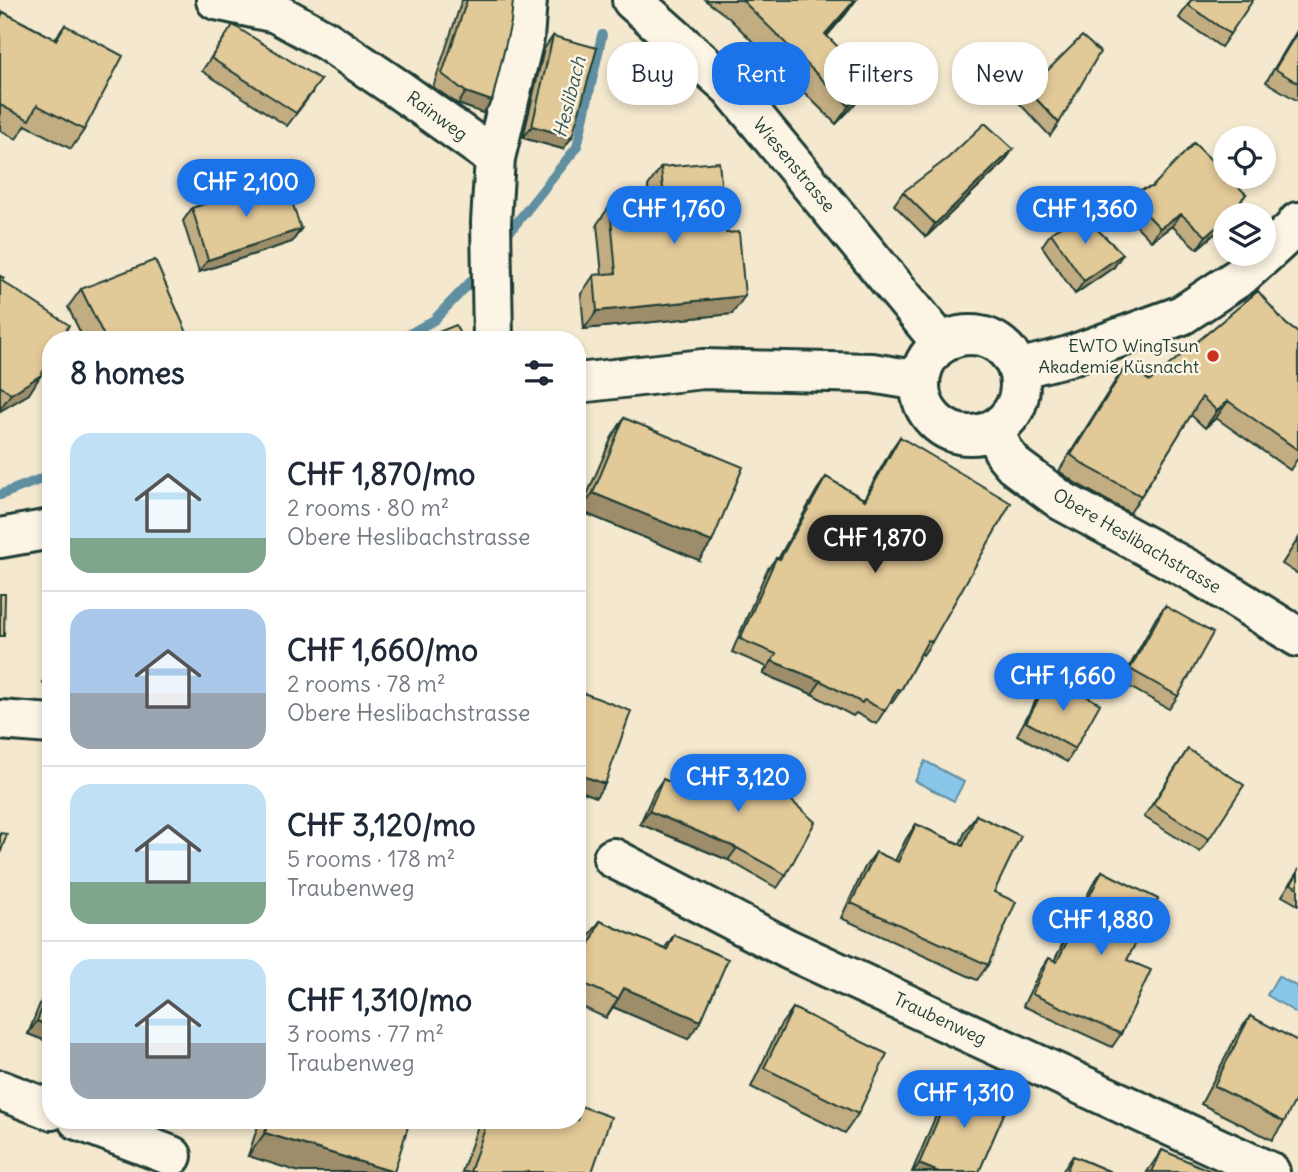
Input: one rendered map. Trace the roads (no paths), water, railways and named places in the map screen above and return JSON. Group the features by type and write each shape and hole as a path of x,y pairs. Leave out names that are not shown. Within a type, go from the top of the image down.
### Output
{"street":[{"name":"Rainweg","path":"216,0 276,13 327,41 495,158"},
{"path":"493,331 491,222 495,158 524,38 527,0"},
{"name":"Wiesenstrasse","path":"632,0 730,87 942,344"},
{"path":"1018,369 1069,356 1182,315 1241,276 1298,222"},
{"path":"977,335 995,341 1009,353 1018,369 1021,386 1017,403 1007,418 993,429 977,435 959,434 943,427 930,414 922,398 920,381 931,354 942,344 959,336 977,335"},
{"path":"586,382 703,369 872,373 920,381"},
{"name":"Obere Heslibachstrasse","path":"993,429 1005,454 1016,467 1062,501 1199,575 1298,637"},
{"path":"0,538 42,531"},
{"path":"0,720 42,723"},
{"name":"Traubenweg","path":"613,858 788,949 1270,1172"},
{"path":"0,1090 42,1106"},
{"path":"102,1129 172,1156"}],"water":[{"path":"925,761 964,782 954,801 915,781"},
{"path":"1278,976 1298,987 1298,1014 1267,995"}],"waterway":[{"name":"Heslibach","path":"511,230 577,147 602,35"},
{"name":"Heslibach","path":"415,331 434,320 482,270"},
{"name":"Heslibach","path":"0,495 42,479"}],"place":[{"name":"EWTO WingTsun Akademie Küsnacht","path":"1213,356"}]}
